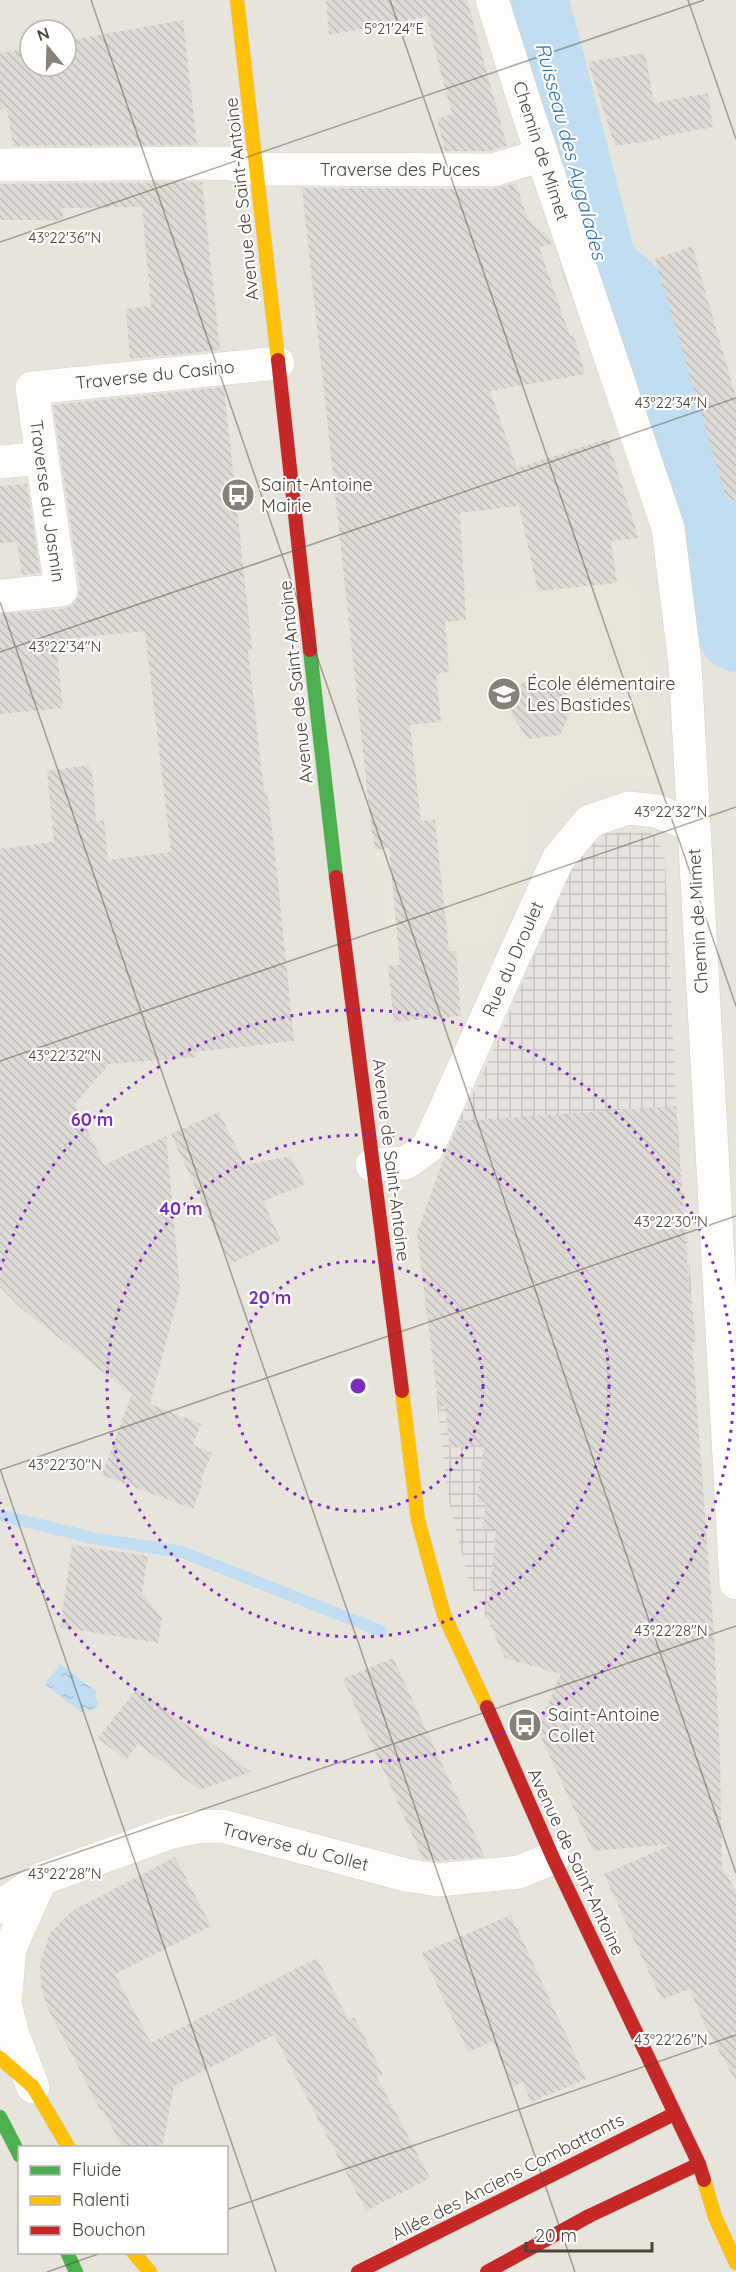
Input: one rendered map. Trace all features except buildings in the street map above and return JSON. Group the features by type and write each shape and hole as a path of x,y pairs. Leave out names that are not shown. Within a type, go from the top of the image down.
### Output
{"main road":[{"name":"Avenue de Saint-Antoine","path":"237,0 323,767 418,1520 444,1615 470,1668 553,1858 699,2164 715,2217 736,2263"},
{"path":"0,2058 33,2087 68,2146"},
{"name":"Allée des Anciens Combattants","path":"358,2272 674,2114"},
{"path":"0,2117 18,2152"},
{"path":"487,2272 589,2216 699,2164"},
{"path":"67,2254 76,2272"},
{"path":"134,2254 150,2272"}],"street":[{"name":"Chemin de Mimet","path":"492,0 668,528 686,664 693,826 736,1583"},
{"name":"Traverse des Puces","path":"0,165 226,163 256,168 493,170 542,155"},
{"name":"Traverse du Casino","path":"32,388 278,363"},
{"name":"Traverse du Jasmin","path":"0,596 61,590 32,388"},
{"path":"0,462 42,458"},
{"name":"Rue du Droulet","path":"372,1165 406,1163 428,1146 558,860 590,821 628,808 657,811 693,826"},
{"name":"Traverse du Collet","path":"0,1907 41,1879 172,1833 196,1827 222,1827 406,1875 438,1880 519,1872 553,1858"},
{"path":"33,2087 13,2036 5,2004 10,1948 41,1879"}],"shaded area":[{"path":"0,0 736,0 736,2272 0,2272"},
{"name":"École élémentaire Les Bastides","path":"630,581 644,588 655,780 614,777 585,785 569,795 561,805 532,808 533,833 528,834 530,859 490,948 386,959 348,611"},
{"path":"641,831 657,838 665,859 676,1106 696,1342 692,1342 713,1621 720,1759 553,1691 561,1673 505,1658 468,1578 449,1502 417,1234 458,1121 478,1085 577,857 601,834"}],"water":[{"path":"60,1664 97,1692 95,1696 98,1702 97,1707 91,1711 85,1709 82,1713 45,1684"}],"waterway":[{"name":"Ruisseau des Aygalades","path":"531,0 600,267 627,291 722,557 736,634"},
{"path":"0,1515 97,1539 182,1552 381,1631"}],"traffic: fast":[{"path":"310,650 336,877"},
{"path":"0,2117 18,2152"},
{"path":"68,2254 76,2272"}],"traffic: slow":[{"path":"237,0 278,360"},
{"path":"402,1391 418,1520 444,1615 487,1707"},
{"path":"0,2058 33,2087 68,2146"},
{"path":"704,2180 715,2217 736,2263"},
{"path":"135,2254 150,2272"}],"traffic: jam":[{"path":"278,360 310,650"},
{"path":"336,877 402,1391"},
{"path":"487,1707 553,1858 699,2164 704,2180"},
{"path":"358,2272 674,2114"},
{"path":"487,2272 589,2216 699,2164"}],"place":[{"name":"Saint-Antoine Mairie","path":"238,495"},
{"name":"École élémentaire Les Bastides","path":"504,694"},
{"name":"Saint-Antoine Collet","path":"525,1725"}]}
